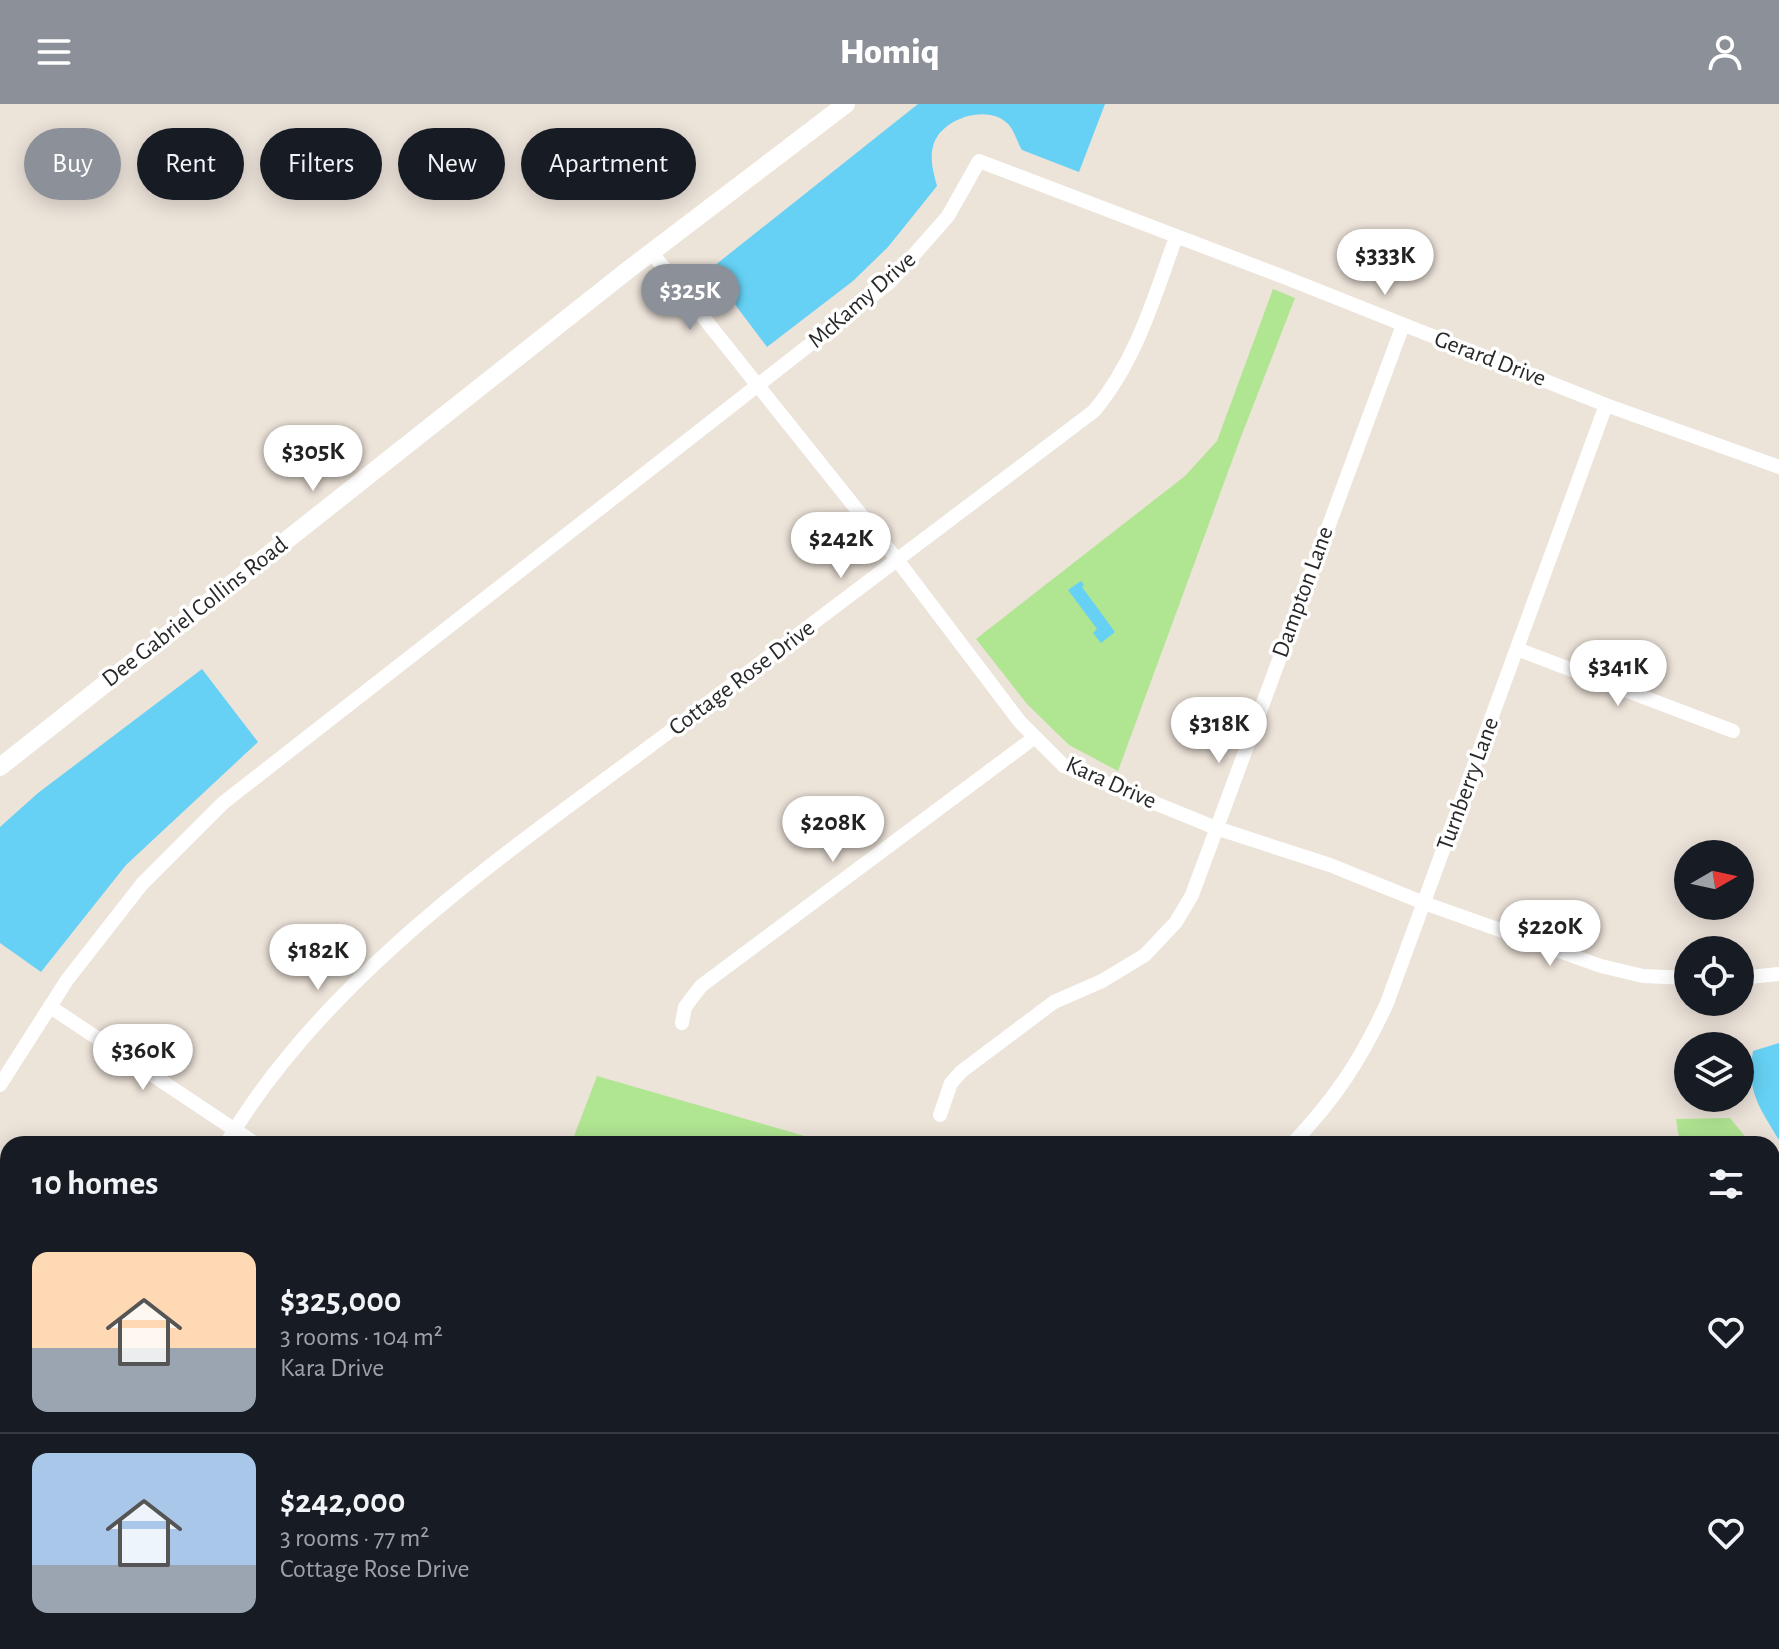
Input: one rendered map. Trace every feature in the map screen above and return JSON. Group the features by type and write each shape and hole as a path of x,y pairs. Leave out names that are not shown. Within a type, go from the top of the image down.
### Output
{"street":[{"name":"Dee Gabriel Collins Road","path":"0,767 846,104"},
{"name":"Gerard Drive","path":"979,161 1289,279 1606,405 1779,467"},
{"name":"McKamy Drive","path":"0,1085 52,1008 67,980 142,884 223,803 890,282 948,216 979,161"},
{"name":"Cottage Rose Drive","path":"231,1136 261,1089 323,1013 464,886 1094,411 1114,387 1129,360 1144,328 1176,237"},
{"name":"Kara Drive","path":"652,253 1035,737 1064,766 1216,828 1330,865 1424,903 1601,966 1643,976 1674,977"},
{"name":"Dampton Lane","path":"940,1115 951,1083 962,1071 1030,1017 1069,994 1126,968 1162,940 1192,895 1403,325"},
{"name":"Turnberry Lane","path":"1299,1136 1334,1096 1363,1052 1387,1003 1606,405"},
{"path":"1517,649 1733,731"},
{"path":"682,1023 685,1007 701,986 1035,737"},
{"path":"1754,977 1779,974"},
{"path":"52,1008 243,1136"}],"green space":[{"path":"1273,289 1295,298 1118,771 1069,745 1027,704 976,639 1185,476 1217,441"},
{"path":"597,1076 804,1136 574,1136"},
{"path":"1730,1118 1745,1136 1679,1136 1676,1119"}],"water":[{"path":"918,104 1105,104 1079,172 1022,150 1014,132 998,117 966,116 946,127 939,134 933,149 932,164 937,186 888,247 853,281 767,347 709,270"},
{"path":"1081,581 1082,587 1115,632 1101,643 1093,633 1097,629 1068,590"},
{"path":"202,669 258,742 126,865 41,972 0,943 0,827 38,793"},
{"path":"1779,1043 1779,1136 1756,1098 1754,1051"}]}
